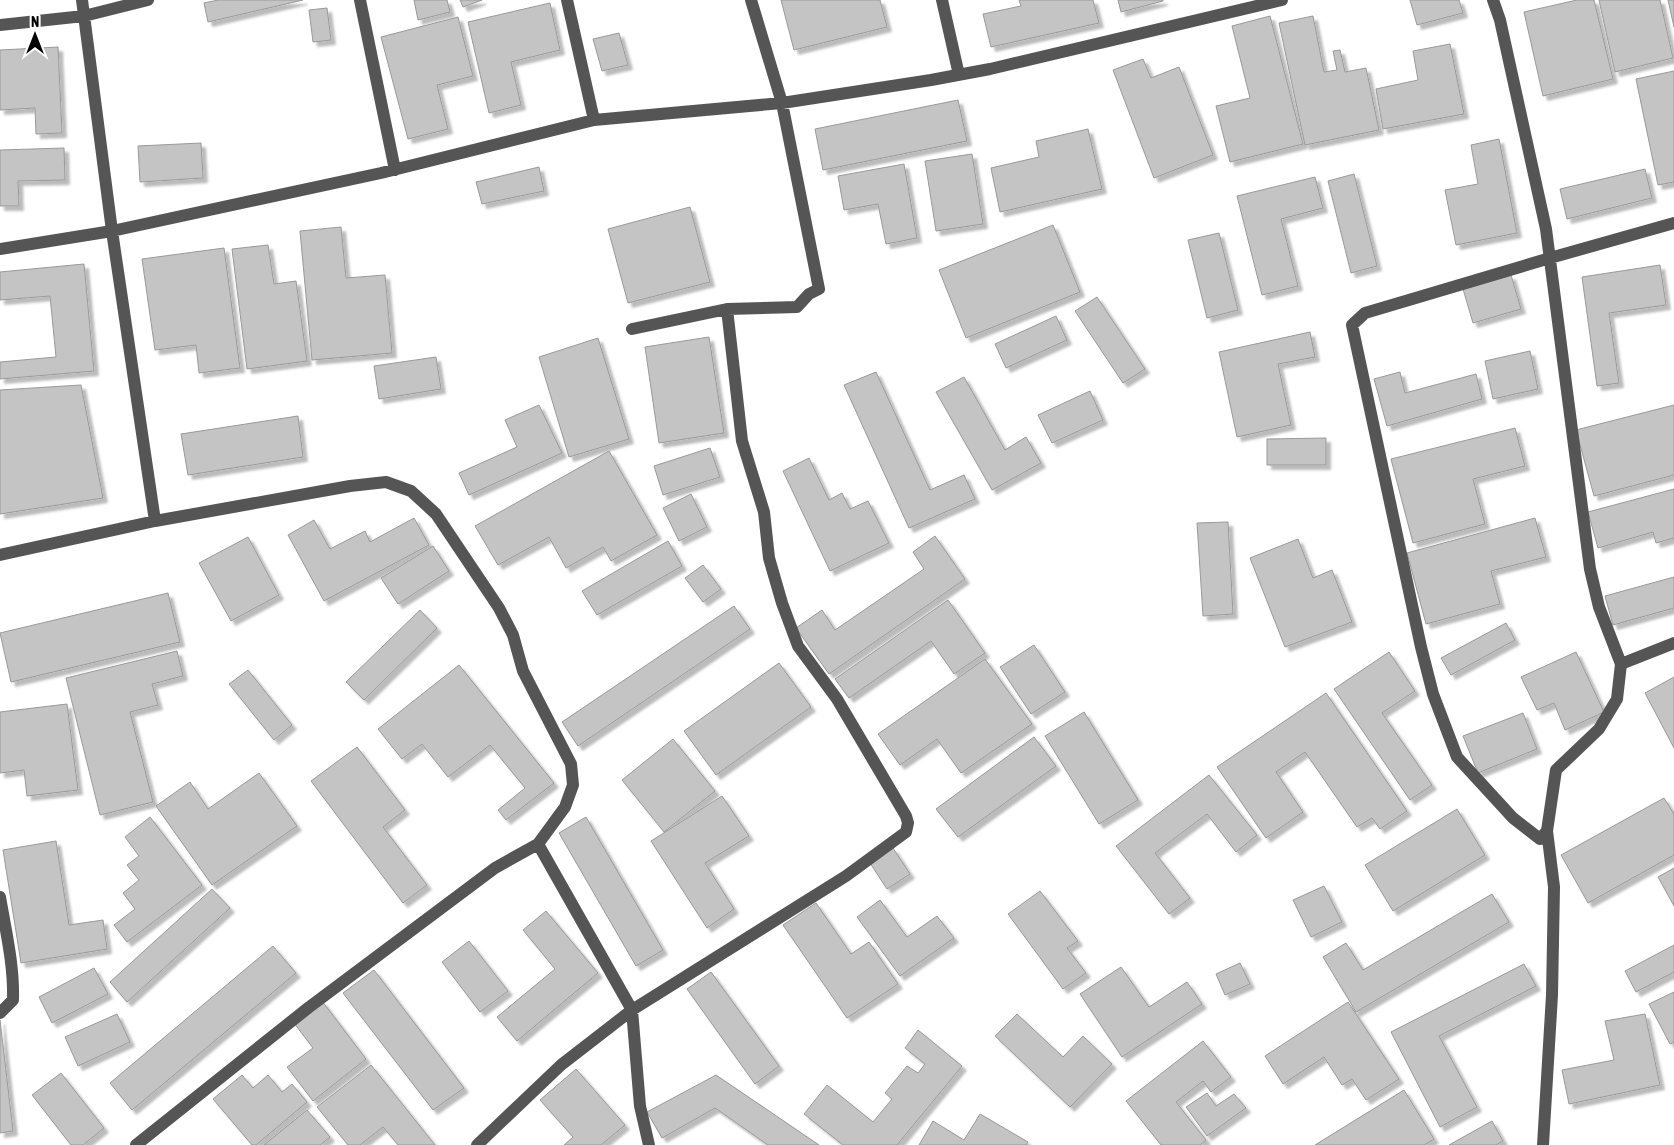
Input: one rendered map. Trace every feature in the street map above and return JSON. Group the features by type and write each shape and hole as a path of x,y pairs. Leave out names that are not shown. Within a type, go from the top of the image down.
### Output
{"street":[{"path":"82,0 112,231 155,521"},
{"path":"0,25 84,16 148,0"},
{"path":"360,0 395,170"},
{"path":"566,0 594,120"},
{"path":"632,329 727,309 797,307 809,294 819,289 782,103 751,0"},
{"path":"942,0 959,75"},
{"path":"0,249 112,231 395,170 594,120 782,103 959,75 1282,0"},
{"path":"1493,0 1500,20 1546,229 1590,569 1599,607 1621,664 1618,699 1599,729 1556,770 1547,831 1554,887 1552,995 1543,1145"},
{"path":"1547,831 1540,839 1513,818 1457,757 1453,748 1433,694 1421,647 1352,325 1365,313 1674,223"},
{"path":"477,1145 561,1065 632,1010 846,876 906,832 908,823 906,816 837,699 798,646 782,603 769,558 764,512 742,441 727,309"},
{"path":"0,554 155,521 350,486 386,482 411,491 436,514 499,608 513,635 522,671 571,764 573,784 565,807 538,844 495,868 331,990 136,1145"},
{"path":"1621,664 1674,643"},
{"path":"538,844 632,1010 640,1106 649,1145"},
{"path":"0,897 13,966 13,1000 0,1013"}],"building":[{"path":"218,0 303,0 208,22 204,3"},
{"path":"414,0 447,0 450,12 418,20"},
{"path":"460,0 482,0 463,7"},
{"path":"781,0 880,0 887,27 794,50"},
{"path":"1019,0 1093,0 1099,23 991,47 983,14 1021,6"},
{"path":"1118,0 1163,0 1163,1 1121,12"},
{"path":"1410,0 1459,0 1463,13 1417,25"},
{"path":"1577,0 1594,0 1613,79 1543,96 1524,12"},
{"path":"1599,0 1660,0 1673,58 1615,72"},
{"path":"1668,0 1674,0 1674,27"},
{"path":"550,3 560,50 511,62 521,105 489,113 468,22"},
{"path":"327,8 331,40 313,42 309,10"},
{"path":"1270,16 1303,144 1230,162 1216,106 1250,98 1232,26"},
{"path":"1313,16 1324,72 1337,70 1333,51 1340,50 1345,72 1366,68 1379,130 1305,145 1279,23"},
{"path":"458,17 473,76 437,85 448,129 408,139 381,37"},
{"path":"619,33 628,65 602,71 593,39"},
{"path":"1450,44 1464,114 1383,129 1376,89 1418,80 1413,51"},
{"path":"58,47 62,133 36,134 35,108 0,110 0,50"},
{"path":"1143,59 1151,78 1179,67 1213,155 1154,178 1113,70"},
{"path":"1674,71 1674,182 1658,185 1636,79"},
{"path":"958,100 967,141 823,170 815,129"},
{"path":"1088,129 1102,189 1000,212 991,168 1039,157 1036,141"},
{"path":"1499,139 1517,233 1456,245 1445,190 1478,184 1471,145"},
{"path":"201,143 203,178 140,182 138,146"},
{"path":"64,148 65,180 18,181 19,206 0,206 0,150"},
{"path":"972,154 983,224 936,231 925,161"},
{"path":"904,164 917,238 886,244 878,204 844,210 838,176"},
{"path":"539,167 544,191 482,204 476,182"},
{"path":"1645,169 1652,198 1567,219 1560,189"},
{"path":"1354,174 1377,266 1351,273 1328,181"},
{"path":"1315,177 1323,208 1281,219 1298,286 1262,295 1237,196"},
{"path":"690,207 710,282 628,303 608,229"},
{"path":"1053,225 1080,292 966,338 939,270"},
{"path":"341,227 346,278 385,275 392,353 312,360 300,231"},
{"path":"1219,233 1238,310 1207,318 1188,240"},
{"path":"268,245 274,284 296,281 307,361 247,369 232,249"},
{"path":"224,248 240,368 199,373 196,345 155,350 142,259"},
{"path":"84,264 94,371 0,379 0,362 56,357 50,296 0,300 0,272"},
{"path":"1660,265 1666,305 1609,313 1619,383 1597,386 1582,277"},
{"path":"1511,275 1521,309 1473,323 1463,289"},
{"path":"1097,297 1145,369 1123,383 1075,311"},
{"path":"1056,316 1067,340 1006,368 995,344"},
{"path":"1310,332 1315,357 1278,364 1291,425 1237,437 1219,352"},
{"path":"709,337 724,433 659,443 645,347"},
{"path":"598,338 629,439 569,457 539,357"},
{"path":"1530,351 1538,389 1493,399 1485,361"},
{"path":"436,357 441,389 379,399 374,366"},
{"path":"876,372 930,490 964,475 975,499 909,528 844,385"},
{"path":"1400,372 1405,393 1476,374 1482,399 1387,426 1374,379"},
{"path":"964,377 1005,450 1026,437 1041,463 992,490 936,392"},
{"path":"81,385 103,498 0,514 0,390"},
{"path":"1090,391 1103,420 1052,443 1038,415"},
{"path":"539,405 562,453 469,495 459,473 517,447 505,420"},
{"path":"1674,405 1674,475 1594,496 1576,430"},
{"path":"298,416 303,457 188,475 181,434"},
{"path":"1515,428 1525,466 1473,479 1485,524 1413,543 1391,459"},
{"path":"1326,438 1326,465 1267,465 1267,439"},
{"path":"710,448 720,477 663,495 654,466"},
{"path":"609,451 657,535 611,561 603,547 566,568 549,537 498,565 475,526"},
{"path":"809,458 829,500 842,493 850,509 868,501 889,543 830,571 783,471"},
{"path":"1674,489 1674,538 1656,543 1653,532 1598,548 1588,512"},
{"path":"691,494 707,527 679,541 663,508"},
{"path":"414,518 429,545 324,601 288,535 314,520 330,549 365,531 370,542"},
{"path":"1535,518 1546,557 1491,571 1500,604 1426,624 1407,553"},
{"path":"1228,522 1233,614 1203,616 1197,523"},
{"path":"935,536 965,579 829,674 796,628 822,610 835,630 924,569 913,552"},
{"path":"248,537 279,595 231,621 199,563"},
{"path":"1298,539 1313,578 1332,570 1352,622 1285,647 1250,558"},
{"path":"668,541 682,566 597,615 582,591"},
{"path":"433,546 449,571 398,604 381,578"},
{"path":"703,565 721,589 703,602 685,578"},
{"path":"1674,577 1674,608 1613,625 1605,596"},
{"path":"168,593 180,642 11,682 0,633"},
{"path":"948,600 985,653 954,674 931,641 849,698 835,679"},
{"path":"734,606 750,629 578,746 562,722"},
{"path":"420,610 437,628 364,700 346,682"},
{"path":"1506,623 1515,640 1451,675 1441,658"},
{"path":"1034,645 1065,692 1031,714 1000,667"},
{"path":"177,651 183,676 152,684 158,705 130,712 153,802 100,815 66,678"},
{"path":"1389,652 1415,691 1382,713 1432,785 1410,800 1334,689"},
{"path":"1576,652 1604,712 1565,730 1554,703 1537,710 1521,677"},
{"path":"985,659 1032,724 961,773 937,739 900,765 878,734"},
{"path":"779,663 811,707 716,775 684,731"},
{"path":"459,665 554,783 506,820 498,810 525,788 490,745 448,777 422,744 402,759 378,729"},
{"path":"248,670 292,725 274,740 229,684"},
{"path":"1674,677 1674,748 1645,693"},
{"path":"1326,693 1407,811 1380,829 1372,818 1357,827 1305,752 1276,772 1303,812 1266,838 1217,767"},
{"path":"67,704 78,790 27,796 24,770 0,773 0,712"},
{"path":"1084,712 1138,800 1099,824 1045,736"},
{"path":"1523,713 1537,749 1478,773 1463,736"},
{"path":"1034,737 1056,766 958,837 936,809"},
{"path":"673,739 715,791 664,832 622,780"},
{"path":"357,747 405,810 383,827 427,885 403,903 311,781"},
{"path":"259,773 297,826 212,885 156,806 190,782 208,809"},
{"path":"1209,775 1257,835 1236,852 1207,814 1155,853 1190,898 1169,914 1116,846"},
{"path":"722,796 749,836 705,863 734,909 707,928 651,841"},
{"path":"1664,798 1674,814 1674,855 1588,903 1561,855"},
{"path":"1457,809 1485,855 1393,911 1365,865"},
{"path":"150,817 202,885 127,942 114,925 135,909 123,893 139,880 127,865 139,856 125,837"},
{"path":"586,817 663,950 636,966 559,833"},
{"path":"56,841 69,925 103,920 107,949 21,963 3,850"},
{"path":"893,848 910,874 887,889 870,863"},
{"path":"1674,868 1674,906 1658,877"},
{"path":"1324,886 1342,922 1311,937 1293,900"},
{"path":"212,889 230,908 127,1002 110,982"},
{"path":"1040,891 1078,941 1067,948 1086,973 1063,989 1008,914"},
{"path":"1492,894 1509,922 1356,1012 1323,957 1346,943 1363,970"},
{"path":"880,900 907,937 937,916 954,938 900,976 857,917"},
{"path":"816,903 851,954 869,942 898,984 847,1018 783,925"},
{"path":"546,911 598,973 517,1041 497,1017 555,969 523,930"},
{"path":"469,941 508,991 480,1012 442,962"},
{"path":"1674,945 1674,972 1636,992 1625,971"},
{"path":"273,946 296,973 132,1110 110,1083"},
{"path":"1240,963 1250,984 1225,995 1216,974"},
{"path":"1524,964 1536,986 1439,1036 1477,1107 1440,1127 1391,1032"},
{"path":"1121,967 1149,1007 1187,982 1202,1004 1122,1057 1080,994"},
{"path":"94,968 108,994 52,1023 39,997"},
{"path":"374,970 464,1088 433,1110 343,993"},
{"path":"711,972 779,1066 755,1084 687,989"},
{"path":"1674,992 1674,1042 1670,1044 1649,1004"},
{"path":"322,1001 366,1059 313,1101 287,1067 313,1048 294,1023"},
{"path":"1348,1002 1399,1079 1366,1100 1352,1079 1342,1085 1324,1057 1283,1084 1265,1056"},
{"path":"117,1014 130,1042 78,1066 65,1037"},
{"path":"1017,1014 1063,1057 1083,1036 1112,1064 1070,1107 995,1036"},
{"path":"1645,1014 1660,1085 1569,1104 1562,1070 1614,1060 1605,1021"},
{"path":"0,1020 13,1131 0,1133"},
{"path":"918,1030 962,1066 897,1145 843,1145 804,1114 827,1085 873,1122 892,1099 885,1093 907,1066 918,1073 925,1064 905,1048"},
{"path":"1203,1041 1231,1077 1211,1092 1203,1081 1176,1102 1206,1140 1200,1145 1161,1145 1126,1101"},
{"path":"371,1065 435,1145 398,1145 383,1127 360,1145 348,1145 317,1107"},
{"path":"576,1069 625,1125 601,1145 564,1145 573,1137 540,1100"},
{"path":"61,1073 104,1128 83,1145 71,1145 32,1095"},
{"path":"242,1075 253,1088 268,1075 282,1092 292,1084 307,1102 256,1145 252,1145 213,1099"},
{"path":"716,1075 819,1145 768,1145 715,1108 662,1138 647,1112"},
{"path":"1404,1090 1434,1139 1424,1145 1315,1145"},
{"path":"1207,1093 1216,1106 1234,1094 1246,1108 1207,1136 1186,1107"},
{"path":"307,1110 330,1137 320,1145 264,1145"},
{"path":"980,1114 1028,1142 1026,1145 919,1145 933,1121 964,1140"},
{"path":"1492,1121 1503,1141 1496,1145 1449,1145"}]}
